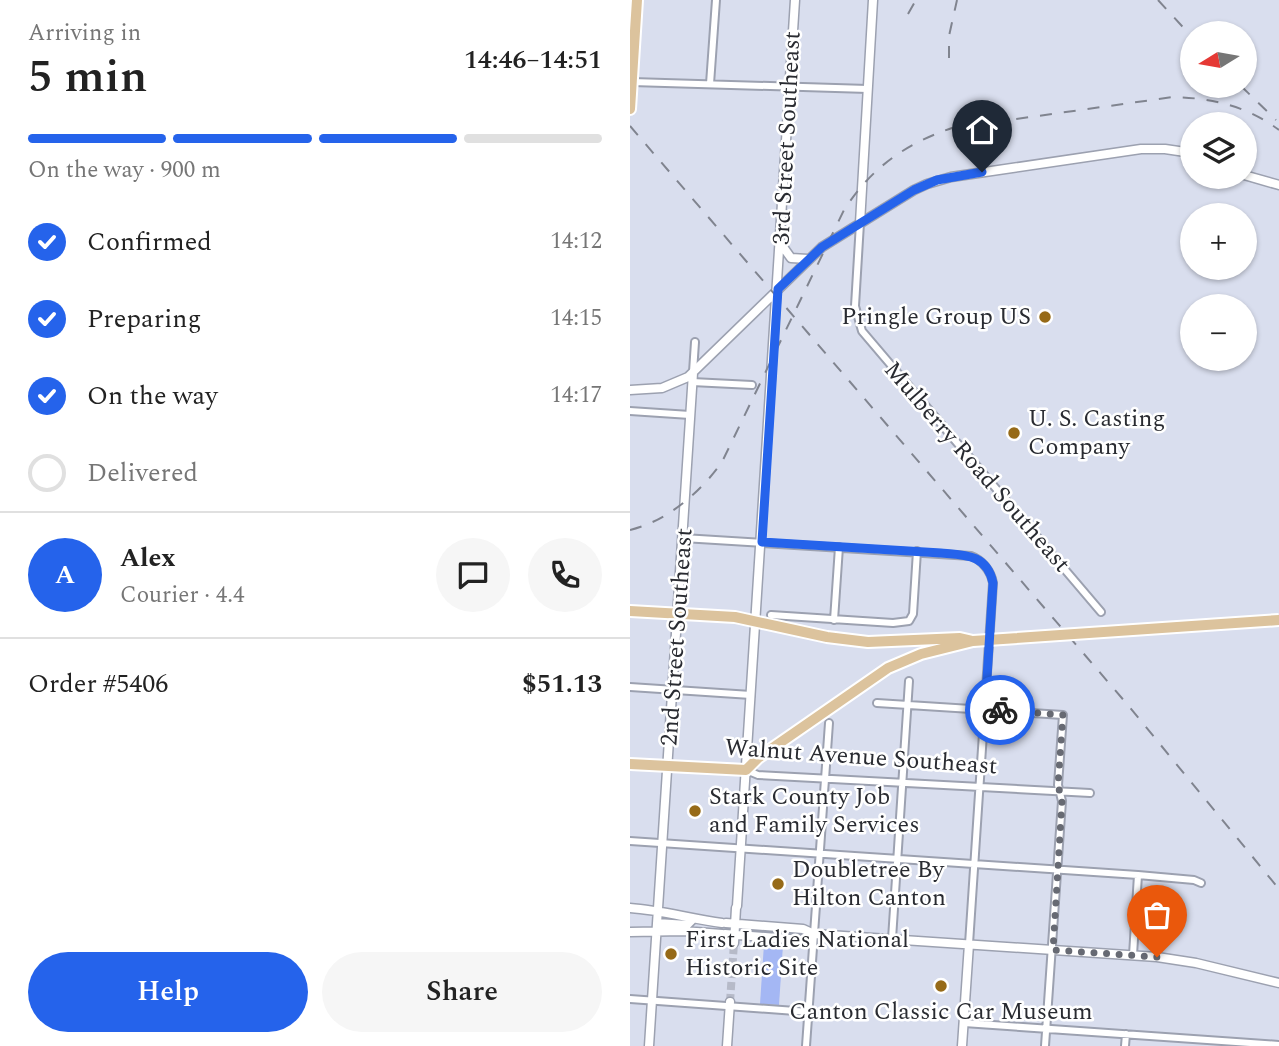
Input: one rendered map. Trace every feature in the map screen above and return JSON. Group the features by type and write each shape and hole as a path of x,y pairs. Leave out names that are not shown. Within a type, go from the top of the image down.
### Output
{"main road":[{"path":"630,108 637,0"},
{"path":"630,611 756,620 843,639 887,642 962,638 973,641"},
{"path":"746,770 758,758 888,668 921,654 973,641 1279,620"},
{"name":"Walnut Avenue Southeast","path":"630,764 746,770"}],"street":[{"path":"710,85 716,0"},
{"name":"3rd Street Southeast","path":"728,931 736,907 746,770 795,0"},
{"path":"860,223 873,0"},
{"path":"632,82 868,89"},
{"path":"692,378 808,259 860,223 923,186 951,177 1133,150 1180,151"},
{"path":"1257,179 1279,185"},
{"name":"Mulberry Road Southeast","path":"860,223 855,306 857,320 869,341 1101,612"},
{"path":"781,244 791,258 808,259"},
{"name":"2nd Street Southeast","path":"649,1046 695,342"},
{"path":"630,390 662,388 692,378 752,385"},
{"path":"630,411 690,415"},
{"path":"683,537 971,555 984,566 993,583 962,1046"},
{"path":"834,620 839,547"},
{"path":"771,615 893,623 910,621 913,614 917,551"},
{"path":"892,939 909,681"},
{"path":"630,687 751,695"},
{"path":"877,703 1063,715 1060,792 1062,801 1045,1046"},
{"path":"806,1046 829,723"},
{"name":"Walnut Avenue Southeast","path":"746,770 758,775 1090,793"},
{"path":"630,841 1194,880 1201,883"},
{"path":"1133,955 1138,876"},
{"path":"630,908 649,909 728,931 783,939 802,940 814,934"},
{"path":"630,932 687,925 692,920"},
{"path":"657,927 706,933 803,929 814,934 1133,955 1196,962 1279,983"},
{"path":"783,939 784,928"},
{"path":"630,999 730,1004 809,1012"},
{"path":"727,1046 730,1004"},
{"path":"964,1023 1126,1034 1199,1043 1279,1045"},
{"path":"1125,1046 1126,1034"}],"shaded area":[{"path":"764,944 783,945 779,1005 760,1004"}],"tunnel":[{"path":"730,1002 734,943"}],"railway":[{"path":"908,14 916,0"},
{"path":"949,58 949,36 957,0"},
{"path":"1158,0 1180,24"},
{"path":"630,530 670,513 693,495 722,462 844,210 866,182 890,159 904,150 952,128 1173,97 1202,99 1242,109 1279,130"},
{"path":"1253,98 1276,120"},
{"path":"630,126 1127,704 1279,889"}],"way so far":[{"path":"1000,710 1063,715 1058,785 1062,801 1053,950 1157,957"}],"place":[{"name":"Pringle Group US","path":"1045,317"},
{"name":"U. S. Casting Company","path":"1014,433"},
{"name":"Stark County Job and Family Services","path":"695,811"},
{"name":"Doubletree By Hilton Canton","path":"778,884"},
{"name":"First Ladies National Historic Site","path":"671,954"},
{"name":"Canton Classic Car Museum","path":"941,986"}],"route":[{"path":"982,172 937,180 914,190 822,247 778,289 762,542 971,555 978,559 993,580 985,709 1000,710"}]}
